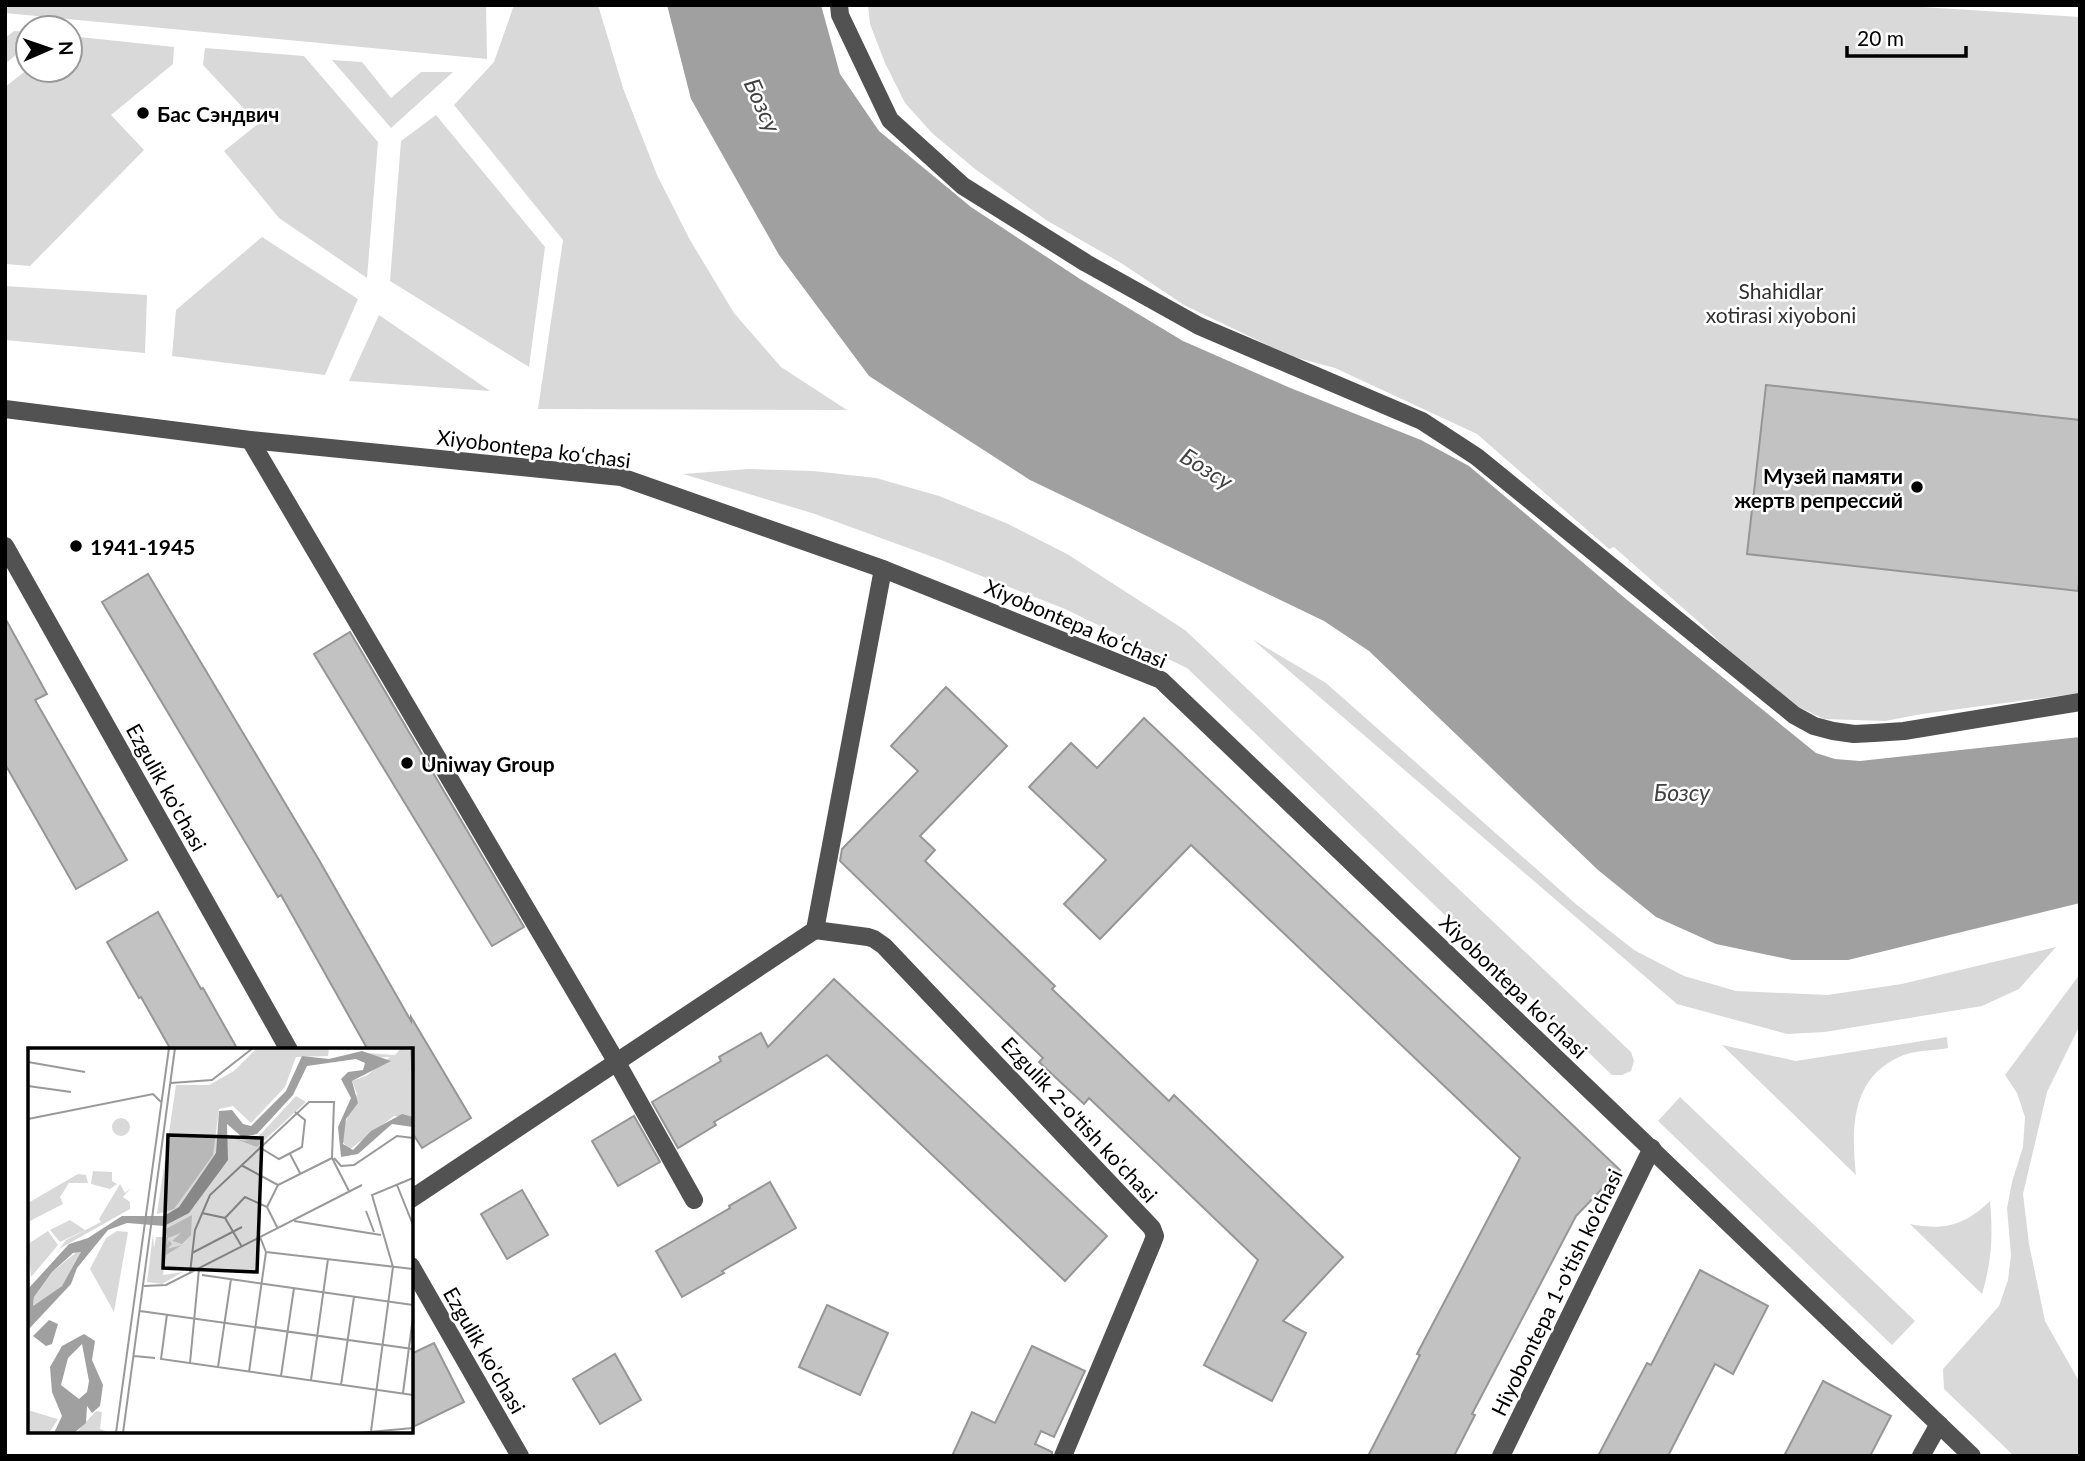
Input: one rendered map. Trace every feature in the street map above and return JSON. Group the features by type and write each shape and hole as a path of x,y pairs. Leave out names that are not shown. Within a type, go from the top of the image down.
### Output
{"street":[{"path":"839,5 840,15 890,120 963,186 1086,263 1199,326 1422,421 1450,438 1477,457 1794,715 1814,726 1854,734 1904,731 2080,702"},
{"name":"Xiyobontepa koʻchasi","path":"5,409 250,440 621,477 884,569 1161,680 1972,1456"},
{"path":"250,440 616,1061 694,1200"},
{"name":"Ezgulik ko'chasi","path":"7,554 288,1048"},
{"path":"413,1198 815,930 884,569"},
{"name":"Ezgulik 2-o'tish ko'chasi","path":"815,930 868,937 884,946 1152,1228 1152,1244 1063,1456"},
{"name":"Hiyobontepa 1-o'tish ko'chasi","path":"1500,1456 1652,1148"},
{"name":"Ezgulik ko'chasi","path":"413,1269 520,1456"},
{"path":"1921,1456 1939,1424"}],"green space":[{"path":"5,5 486,5 487,59 84,21 84,14 5,13"},
{"path":"514,5 598,5 623,88 657,175 690,240 734,313 781,367 847,410 538,409 563,240 454,105 494,62"},
{"name":"Shahidlar xotirasi xiyoboni","path":"868,5 1890,5 2080,17 2080,693 1885,721 1824,719 1795,705 1738,660 1614,547 1609,549 1477,434 1335,368 1290,356 1184,305 1121,263 1046,220 975,169 932,133 905,103 870,24"},
{"path":"14,31 14,57 5,64 5,38"},
{"path":"84,37 174,47 173,64 111,115 144,150 30,266 5,264 5,87 14,80 14,84 84,84"},
{"path":"205,48 304,56 378,142 367,278 279,218 224,151 258,124 203,65"},
{"path":"332,60 362,62 391,98 421,72 453,72 391,128"},
{"path":"436,115 545,247 529,367 390,281 401,141"},
{"path":"262,237 358,299 325,375 172,356 176,310"},
{"path":"5,286 147,295 145,353 5,340"},
{"path":"379,315 490,391 349,381"},
{"path":"748,469 813,471 876,478 939,496 1006,523 1067,554 1185,630 1631,1052 1634,1061 1631,1071 1612,1075 1187,668 1065,609 941,560 815,514 683,474"},
{"path":"1252,639 1326,683 1577,905 1634,950 1684,976 1736,991 1827,995 1902,984 2056,947 2019,989 1982,1006 1825,1032 1787,1034 1677,1004"},
{"path":"2080,974 2080,1025 2047,1092 2023,1194 2029,1244 2045,1321 2080,1383 2080,1456 2014,1456 1944,1389 1943,1369 1999,1306 2008,1280 2011,1255 2007,1208 2023,1147 2025,1117 2017,1093 2005,1075"},
{"path":"1947,1037 1948,1048 1899,1057 1883,1066 1871,1078 1863,1092 1855,1123 1856,1175 1722,1045 1796,1061"},
{"path":"1680,1097 1915,1321 1892,1345 1658,1121"},
{"path":"1990,1201 1991,1247 1982,1294 1910,1224 1934,1227 1954,1224 1972,1216"}],"water":[{"name":"Бозсу","path":"667,5 821,5 840,74 879,131 971,207 1080,279 1183,341 1288,387 1421,440 1469,466 1626,599 1816,753 1835,759 1860,761 2080,737 2080,903 1848,960 1792,960 1716,944 1656,917 1598,870 1369,651 1324,621 1030,480 869,376 779,255 691,99"}],"building":[{"name":"Музей памяти жертв репрессий","path":"1766,385 2080,420 2078,591 1747,554"},
{"path":"148,574 471,1118 422,1148 413,1134 413,1048 367,1048 281,895 278,897 102,602"},
{"path":"5,618 47,694 35,700 127,860 76,889 5,764"},
{"path":"350,632 524,927 492,946 314,654"},
{"path":"946,687 1007,746 920,836 935,850 925,861 1055,986 1052,989 1169,1101 1174,1095 1343,1257 1283,1321 1306,1333 1272,1401 1204,1365 1258,1260 1089,1098 1084,1104 1039,1062 1043,1058 840,861 842,849 918,771 891,746"},
{"path":"1144,718 1620,1170 1576,1216 1472,1414 1475,1415 1454,1456 1368,1456 1420,1355 1417,1354 1520,1158 1191,845 1100,939 1064,904 1106,860 1029,787 1071,743 1097,768"},
{"path":"158,912 237,1048 170,1048 107,942"},
{"path":"834,979 1107,1236 1065,1281 827,1055 714,1122 716,1125 678,1148 652,1102 721,1061 719,1057 761,1033 768,1047"},
{"path":"634,1116 660,1162 618,1186 592,1141"},
{"path":"770,1182 796,1228 682,1297 656,1251"},
{"path":"522,1190 548,1235 507,1259 481,1214"},
{"path":"1700,1270 1768,1306 1733,1374 1715,1364 1668,1456 1598,1456 1647,1363 1651,1365"},
{"path":"827,1305 888,1333 860,1395 799,1367"},
{"path":"434,1343 464,1402 413,1427 413,1353"},
{"path":"1032,1346 1085,1371 1054,1437 1041,1431 1035,1444 1052,1452 1052,1456 952,1456 972,1412 995,1423"},
{"path":"615,1354 641,1400 600,1424 573,1379"},
{"path":"1823,1381 1891,1416 1870,1456 1784,1456"}],"place":[{"name":"Бас Сэндвич","path":"143,113"},
{"name":"Музей памяти жертв репрессий","path":"1917,487"},
{"name":"1941-1945","path":"76,546"},
{"name":"Uniway Group","path":"407,763"}]}
